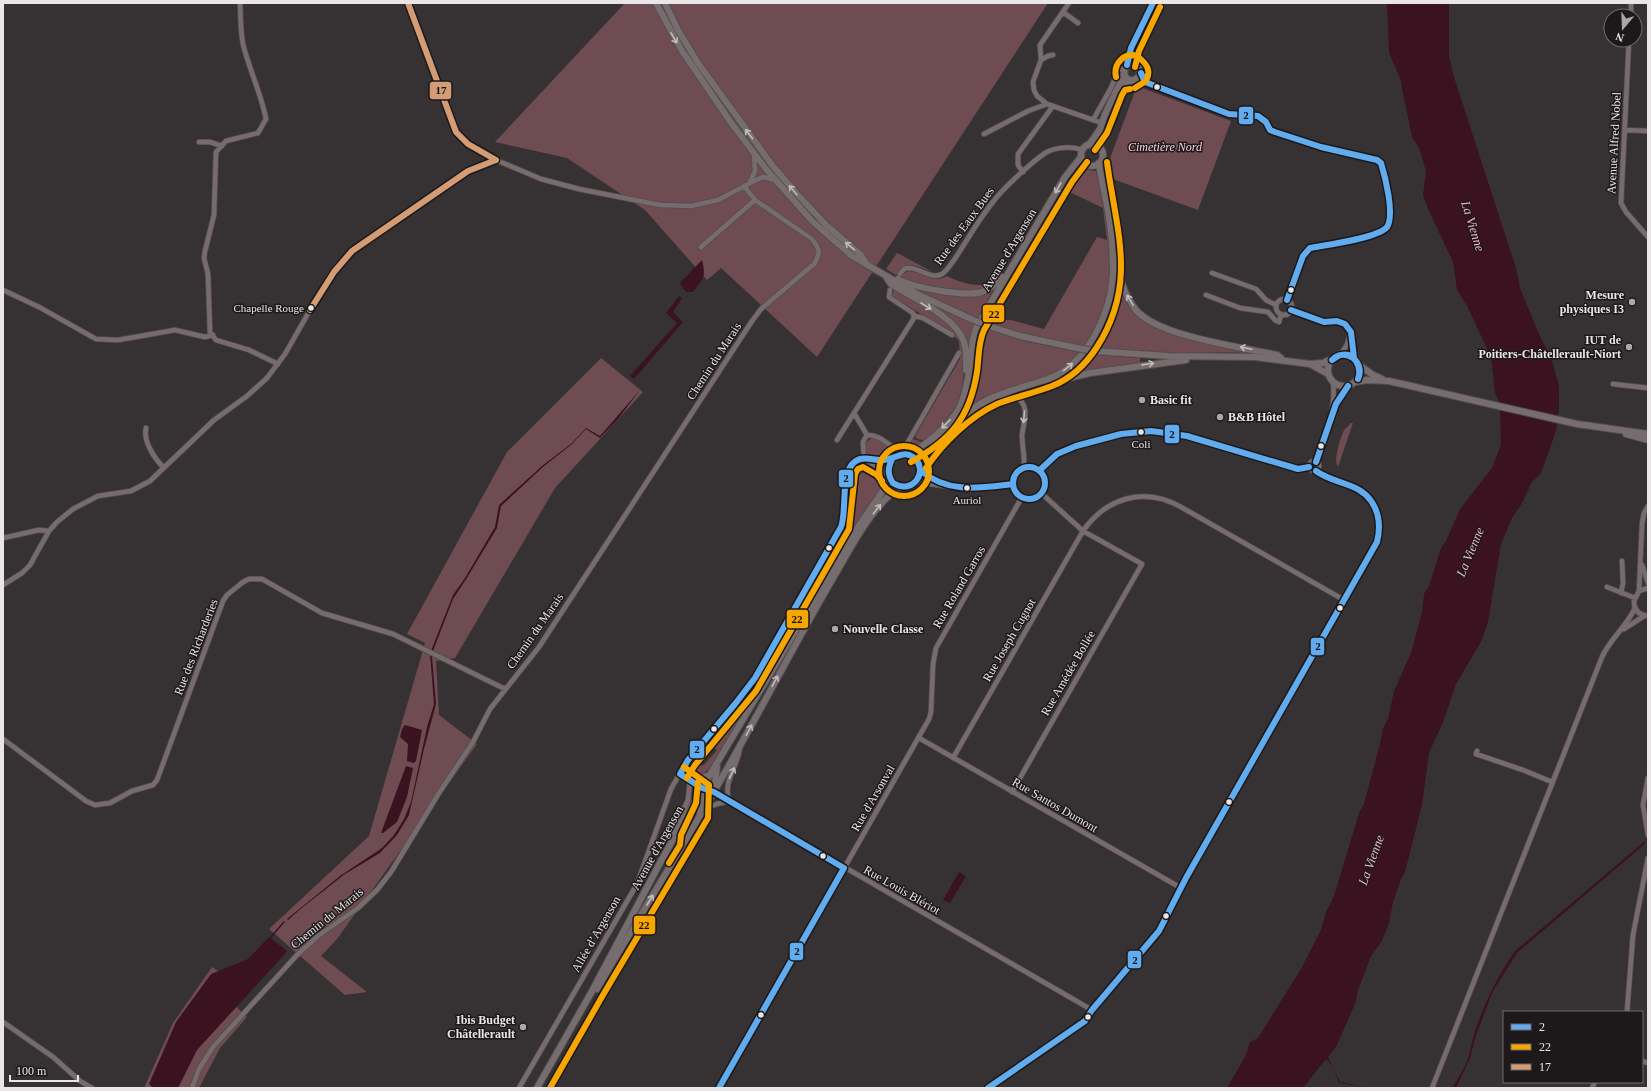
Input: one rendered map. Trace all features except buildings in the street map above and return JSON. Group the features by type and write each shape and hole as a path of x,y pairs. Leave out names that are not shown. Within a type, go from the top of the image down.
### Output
{"main road":[{"path":"656,3 668,27 697,75 754,153 796,206 824,233 852,256 931,301 971,319 1020,336 1093,351 1169,356 1214,356 1283,360 1310,364 1323,363 1340,355 1346,354 1354,358 1359,365 1373,375 1389,381 1648,440"},
{"path":"665,3 678,30 698,63 772,165 826,225 860,254 866,263"},
{"path":"1153,3 1131,48 1128,65 1124,69 1121,83 1110,101 1102,125 1099,142 1102,156 1100,163 1100,176 1120,277 1126,294 1137,311 1144,318 1158,326 1175,332 1277,355 1283,360"},
{"path":"1121,83 1133,80 1141,73 1135,64 1133,57 1134,51 1157,3"},
{"path":"1128,65 1135,64"},
{"path":"1124,74 1126,78 1133,80"},
{"path":"1100,163 1094,166 1088,166 1083,163 1081,157 1082,150 1089,145 1102,125"},
{"path":"1089,145 1094,145 1101,150"},
{"name":"Avenue d'Argenson","path":"907,455 926,443 956,413 963,400 975,330 1065,176 1081,157"},
{"path":"919,464 926,453 963,417 986,400 1057,375 1074,362 1090,342 1102,322 1108,303 1112,274 1112,239"},
{"path":"883,274 895,277 920,288 977,293 995,285 1015,260"},
{"path":"883,274 891,284 939,314 957,328 966,349 967,377"},
{"path":"1007,392 1090,373 1162,362 1201,359 1214,356"},
{"path":"1328,374 1329,364 1334,358"},
{"path":"1310,364 1328,374 1333,383 1340,386 1348,386 1355,382 1371,380 1389,381"},
{"path":"1355,382 1360,374 1359,365"},
{"path":"1609,430 1648,434"},
{"path":"899,455 907,455 912,456 919,464 920,471 916,482 910,486 901,487 896,485 888,476 888,469 892,459 899,455"},
{"name":"Avenue d'Argenson","path":"537,1088 591,993 702,788 854,534 886,486 888,476"},
{"name":"Avenue d'Argenson","path":"541,1088 596,991 701,815 802,632 854,543 880,505 890,494 901,487"},
{"path":"714,792 717,770 716,764"},
{"path":"701,815 702,788"}],"street":[{"path":"240,3 240,22 244,45 266,119 258,133 226,141 216,152 214,215 204,258 208,274 210,332 216,340 249,350 278,364"},
{"path":"408,3 456,132 468,144 496,160 541,179 579,189 660,205 691,206 718,200 750,182 762,178 775,180"},
{"path":"1068,3 1041,43 1041,60 1033,82 1034,90 1037,96 1047,104 1093,120 1102,125"},
{"path":"1063,12 1078,23"},
{"name":"Avenue Alfred Nobel","path":"1629,48 1621,203 1626,212 1648,237"},
{"path":"1041,60 1053,55"},
{"path":"1093,120 1120,67"},
{"path":"1141,73 1145,82"},
{"path":"1133,80 1145,82 1234,115 1248,114 1260,116 1267,122 1270,130 1275,132 1321,147 1376,160 1381,163 1383,167 1391,216 1387,227 1376,235 1310,248 1303,256 1286,300"},
{"path":"984,134 1028,111 1047,104"},
{"path":"1023,172 1018,165 1018,154 1052,106"},
{"path":"1624,130 1648,131"},
{"path":"199,142 210,142 222,146"},
{"name":"Rue des Eaux Bues","path":"900,274 904,268 910,267 934,276 942,274 963,248 993,202 1023,172 1050,151 1072,147 1082,150"},
{"path":"750,182 755,171 754,153"},
{"path":"3,584 22,573 30,565 49,532 57,522 73,509 90,499 105,494 131,491 150,481 214,420 257,387 278,364 330,275 344,258 361,244 468,171 496,160"},
{"name":"Chemin du Marais","path":"192,1088 199,1069 213,1047 292,960 318,936 358,908 377,890 391,872 439,793 473,742 490,709 539,646 752,321 761,309 814,264 819,256 819,248 812,239 755,200 744,186"},
{"path":"701,247 755,200"},
{"path":"1212,273 1256,289 1266,300 1276,305"},
{"path":"3,290 39,307 96,339 103,341 118,340 175,330 205,337 213,336"},
{"path":"890,290 889,297 913,313 915,316 923,318 952,335"},
{"path":"1206,295 1240,308 1268,312 1275,320 1279,322 1281,315"},
{"path":"1280,300 1286,300 1291,304 1291,310 1287,314 1281,315 1277,312 1276,305 1280,300"},
{"path":"1291,310 1324,322 1340,322 1348,326 1351,332 1354,358"},
{"path":"837,440 886,365 915,316"},
{"path":"1340,355 1348,345 1351,332"},
{"path":"867,435 878,436 893,447 902,448 908,442 959,352"},
{"path":"1332,412 1334,394 1333,383"},
{"path":"1613,384 1648,388"},
{"path":"1316,471 1319,466 1316,462 1332,412 1342,393 1348,386"},
{"path":"963,417 1002,397 1010,396 1019,400 1025,411 1022,435 1024,467"},
{"path":"854,413 867,435"},
{"path":"146,428 145,434 149,446 164,468"},
{"path":"1040,470 1058,454 1076,446 1121,434 1143,431 1161,431 1178,434 1290,467 1298,469 1309,467"},
{"path":"864,458 863,442 867,435"},
{"path":"864,458 882,460 892,459"},
{"path":"864,458 882,469 888,476"},
{"name":"Allée d’Argenson","path":"519,1088 637,884 671,789 688,760 749,686 842,525 847,472 852,463 864,458"},
{"path":"1309,467 1311,462 1316,462"},
{"path":"1029,466 1040,470 1045,479 1044,489 1041,493 1032,498 1022,497 1017,494 1012,484 1014,476 1020,469 1029,466"},
{"path":"988,1088 1081,1025 1159,931 1181,888 1377,542 1381,528 1379,514 1376,507 1366,494 1360,490 1325,478 1316,471 1311,471 1309,467"},
{"path":"920,471 937,484"},
{"path":"916,482 967,488 1012,484"},
{"path":"1041,493 1083,531"},
{"name":"Rue Joseph Cugnot","path":"953,758 1083,531 1095,516 1115,502 1142,496 1166,500 1181,506 1344,600"},
{"name":"Rue Roland Garros","path":"918,738 931,712 932,664 936,648 1022,497"},
{"path":"1639,592 1642,524 1644,513 1648,506"},
{"path":"3,538 39,530 49,532"},
{"name":"Rue Amédée Bollée","path":"1012,792 1142,564 1083,531"},
{"path":"1621,593 1623,583 1622,561"},
{"path":"1641,562 1648,583"},
{"name":"Rue des Richarderies","path":"3,739 86,801 95,805 110,803 132,791 152,785 160,774 174,731 223,601 227,595 243,582 256,578 268,581 322,613 398,636 505,689"},
{"path":"1607,587 1634,598"},
{"path":"1432,1088 1602,657 1608,645 1629,619 1635,608 1634,598 1639,592 1648,588"},
{"path":"1618,634 1646,616 1635,608"},
{"name":"Rue Santos Dumont","path":"918,738 1181,888"},
{"name":"Rue d'Arsonval","path":"719,1088 918,738"},
{"path":"704,809 729,801 727,785 739,758 741,745"},
{"path":"1477,751 1476,754 1523,770 1552,782"},
{"name":"Rue Louis Blériot","path":"680,774 702,788 714,792 1092,1010"},
{"path":"672,841 673,833 688,800 690,781 711,774"},
{"path":"1648,778 1643,805 1648,836"},
{"path":"1627,1011 1633,935 1648,858"},
{"path":"3,1022 53,1057 80,1081 92,1088"}],"green space":[{"path":"625,3 1048,3 817,357 721,268 707,280 645,210 567,158 495,142"},
{"name":"Cimetière Nord","path":"1137,86 1231,121 1198,210 1110,178 1109,161"},
{"path":"1079,167 1096,171 1107,223 1111,256 1110,280 1103,315 1086,346 1034,337 986,321 991,312 1004,320 1011,320 1044,329 1097,237 1107,240 1103,208 1063,189 1071,174"},
{"path":"897,253 931,271 908,265 900,270 896,275 886,269"},
{"path":"1001,270 995,282 987,288 971,291 924,287 900,278 905,273 910,271 933,278 947,276 963,283 983,285 993,281"},
{"path":"1114,273 1117,273 1123,291 1151,324 1248,351 1248,353 1148,353 1089,346 1096,335"},
{"path":"907,285 958,294 994,288 978,318 925,295"},
{"path":"894,289 942,318 955,330 962,346 964,366 962,387 957,404 942,424 924,440 917,439 915,436 960,359 959,341 950,332 892,296"},
{"path":"926,302 975,324 971,334 969,355 967,345 960,330 948,318"},
{"path":"983,327 1024,341 1077,352 1078,354 1069,364 1059,371 1036,380 999,391 983,398 972,405 960,417 959,416 968,395 975,339 979,328 982,329"},
{"path":"1083,354 1140,358 1140,363 1062,377 1059,375"},
{"path":"601,358 643,392 555,488 455,658 436,661 439,715 477,744 337,939 321,956 367,992 345,995 269,929 369,836 425,643 407,634 507,452"},
{"path":"1351,423 1353,423 1338,467 1336,460 1339,444 1344,430"},
{"path":"873,437 879,439 895,450 900,450 913,439 922,442 910,451 896,452 886,458 876,457 867,454 865,443"},
{"path":"857,465 869,470 883,486 861,517 716,759 703,774 699,776 694,775 689,770 691,760 699,766 704,765 717,750 714,748 732,726 728,722 755,690 814,586 811,583 846,523 849,476 853,467"},
{"path":"212,967 237,984 228,999 247,1017 220,1048 199,1088 144,1088 173,1023"}],"water":[{"name":"La Vienne","path":"1387,3 1449,3 1449,56 1453,74 1516,268 1520,288 1552,361 1559,386 1559,408 1556,431 1541,473 1532,482 1521,505 1512,518 1501,544 1488,622 1481,642 1456,684 1443,722 1429,753 1422,805 1405,872 1393,902 1389,923 1382,941 1371,956 1358,990 1355,1004 1336,1047 1328,1057 1333,1066 1326,1059 1303,1088 1227,1088 1245,1057 1250,1042 1258,1038 1301,969 1321,930 1326,912 1334,896 1359,813 1364,804 1383,728 1388,719 1394,691 1411,653 1422,612 1424,594 1429,586 1441,548 1446,541 1460,509 1492,468 1501,445 1499,401 1495,393 1491,357 1467,306 1457,290 1453,262 1423,195 1426,171 1419,148 1412,137 1400,78 1389,53"},
{"path":"702,260 704,274 702,280 693,292 686,292 680,283"},
{"path":"679,296 682,298 673,312 683,322 634,379 630,376 677,323 666,313"},
{"path":"640,390 618,419 600,438 586,429 572,444 543,467 501,506 497,528 453,599 433,651 431,651 453,595 465,578 495,527 499,505 542,466 572,443 586,428 600,436"},
{"path":"430,654 432,657 436,704 409,815 397,835 380,853 345,874 288,920 287,919 340,876 382,848 394,835 404,819 411,802 427,727 434,704"},
{"path":"405,725 422,730 416,761 414,763 407,761 408,744 400,737 402,729"},
{"path":"406,766 413,768 407,797 397,822 381,833"},
{"path":"1645,841 1645,844 1517,953 1493,991 1477,1033 1471,1056 1456,1088 1452,1088 1468,1059 1476,1028 1488,998 1503,969 1515,951"},
{"path":"959,872 966,876 950,903 943,900"},
{"path":"269,937 287,951 284,955 197,1050 178,1088 153,1088 149,1084 176,1022 211,974 248,959"},
{"path":"1334,1069 1340,1082 1368,1088 1339,1083"}],"waterway":[{"path":"270,938 284,922"}],"transit line":[{"name":"17","path":"408,3 456,132 468,144 496,160"},
{"name":"2","path":"1127,65 1131,48 1153,3"},
{"name":"22","path":"1135,67 1139,51 1160,7"},
{"name":"22","path":"1116,77 1116,68 1120,60 1124,57 1132,55 1137,56 1147,67 1148,77 1146,81 1135,88"},
{"name":"2","path":"1141,73 1145,82 1229,114 1258,116 1266,122 1270,130 1275,132 1321,147 1377,160 1381,163 1390,205 1390,214 1387,227 1382,231 1363,238 1310,248 1303,256 1287,300"},
{"name":"22","path":"1095,150 1107,133 1122,95 1125,90 1130,89"},
{"name":"17","path":"310,310 334,272 352,251 468,171 496,160"},
{"name":"22","path":"911,462 925,454 948,436 964,414 974,388 980,345 984,330 1072,182 1087,162"},
{"name":"22","path":"926,468 940,449 976,416 997,404 1059,383 1083,365 1097,347 1110,323 1117,301 1121,278 1119,234 1107,162"},
{"name":"2","path":"1291,310 1324,322 1337,321 1345,324 1351,332 1354,358"},
{"name":"2","path":"1332,360 1341,355 1354,358 1359,370 1358,379"},
{"name":"2","path":"1332,360 1337,356 1343,355 1348,355 1353,358 1359,367 1360,373 1358,379"},
{"name":"2","path":"1316,462 1336,404 1348,386"},
{"name":"2","path":"1040,470 1057,454 1076,446 1121,434 1151,431 1187,436 1298,469 1309,467"},
{"name":"22","path":"904,446 913,448 924,457 929,471 927,480 918,491 904,496 895,494 884,485 879,471 881,462 890,451 904,446"},
{"name":"2","path":"719,1088 844,868 714,792 702,788 680,774 688,760 755,678 841,527 846,478 853,463 860,459 884,460 906,454 913,457 918,462 920,468 917,480 913,484 907,486 900,486 893,483 889,471 892,459"},
{"name":"22","path":"687,778 695,765 756,691 849,529 855,474 858,469 863,467 877,475 882,481"},
{"name":"2","path":"1026,467 1032,467 1042,474 1045,483 1044,489 1038,496 1032,499 1026,499 1016,492 1013,486 1013,480 1020,470 1026,467"},
{"name":"2","path":"921,471 942,483 965,488 1013,484"},
{"name":"2","path":"988,1088 1085,1021 1092,1010 1159,931 1186,878 1377,542 1379,533 1378,516 1375,508 1366,495 1351,486 1329,478 1316,471"},
{"name":"22","path":"550,1088 603,995 708,818 709,785 684,767"},
{"name":"22","path":"669,863 680,845 681,835 696,803 698,782"}],"place":[{"name":"Mesure physiques I3","path":"1632,302"},
{"name":"Chapelle Rouge","path":"311,308"},
{"name":"IUT de Poitiers-Châtellerault-Niort","path":"1629,347"},
{"name":"Basic fit","path":"1142,400"},
{"name":"B&B Hôtel","path":"1220,417"},
{"name":"Coli","path":"1141,432"},
{"name":"Auriol","path":"967,488"},
{"name":"Nouvelle Classe","path":"835,629"},
{"name":"Ibis Budget Châtellerault","path":"523,1027"}]}
